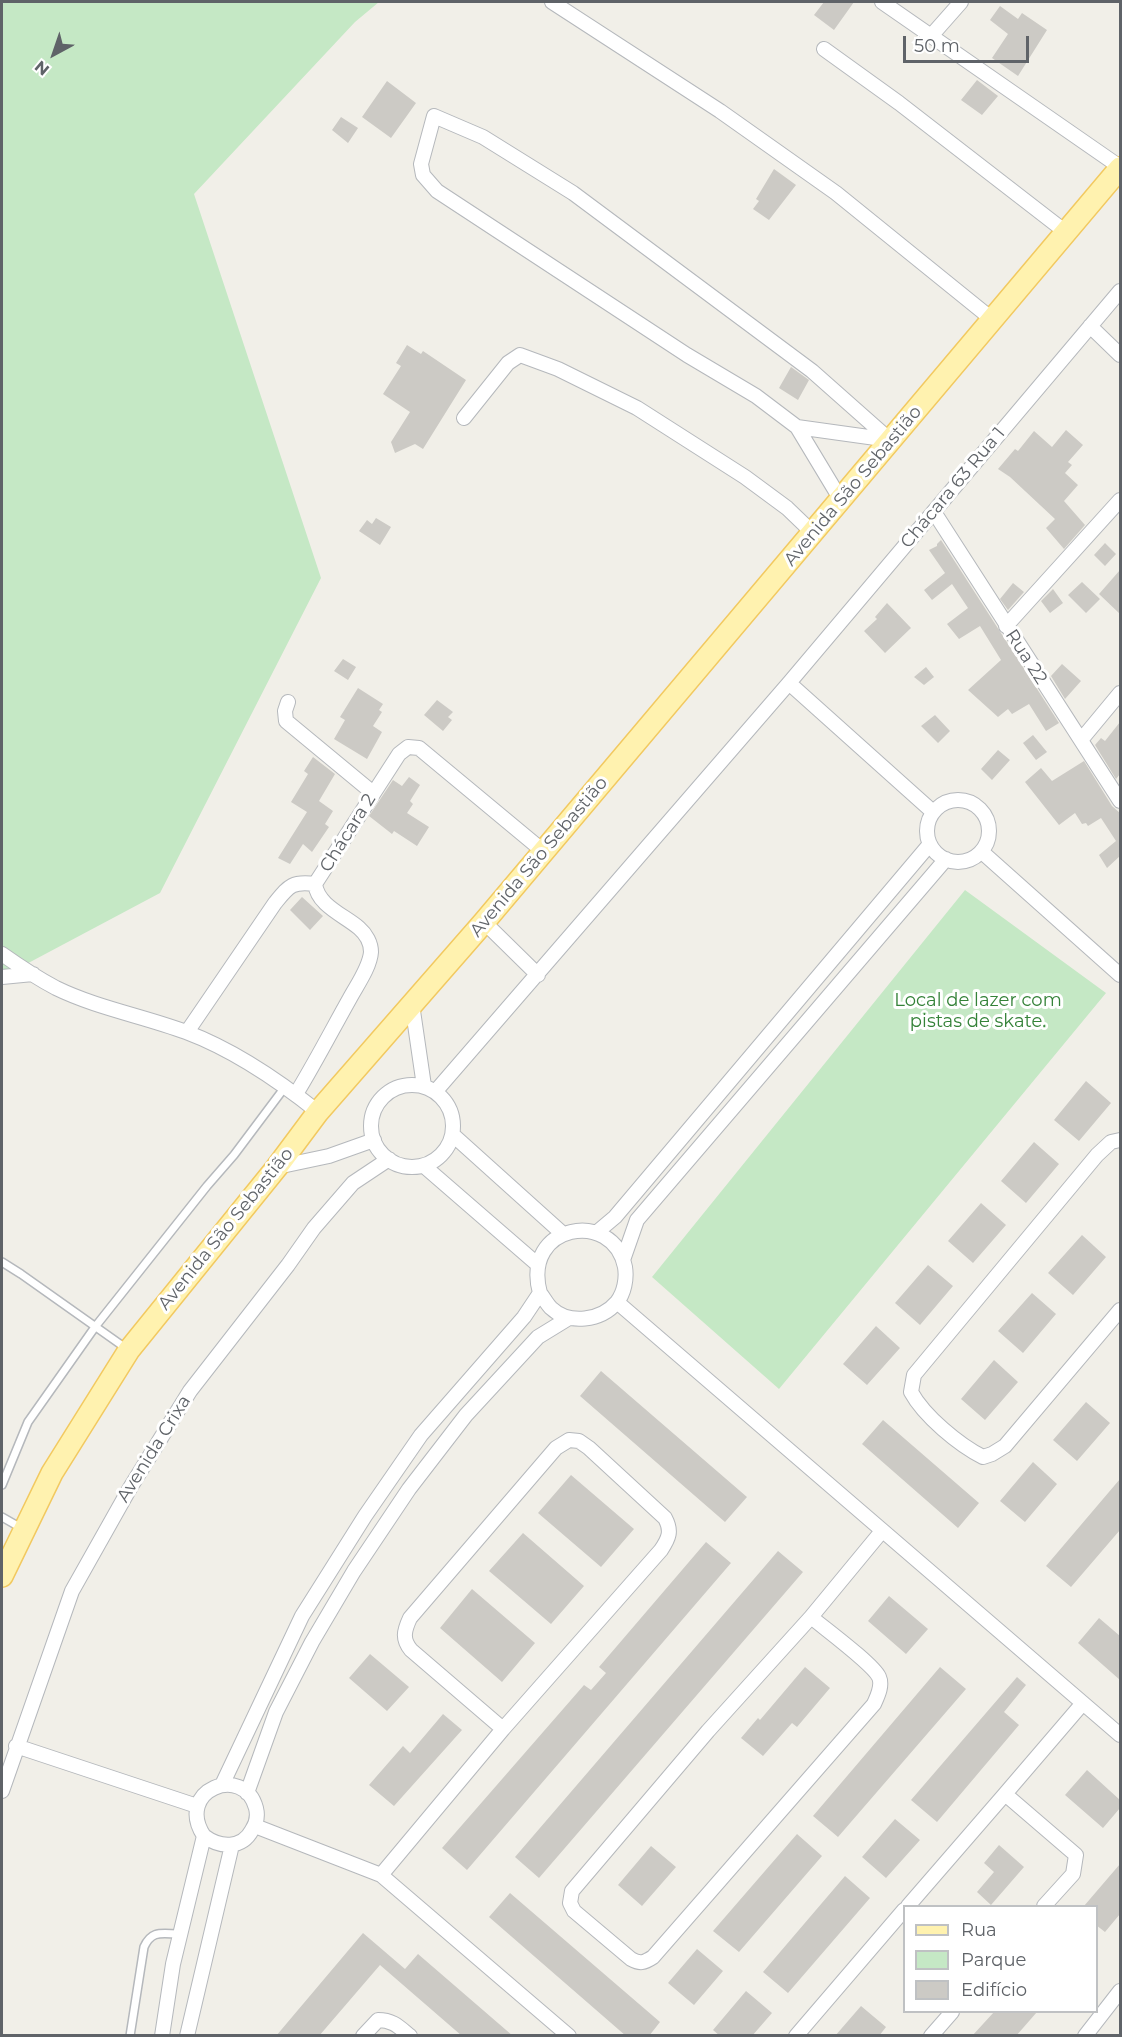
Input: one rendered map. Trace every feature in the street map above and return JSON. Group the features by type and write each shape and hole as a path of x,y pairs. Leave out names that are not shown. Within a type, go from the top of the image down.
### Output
{"main road":[{"name":"Avenida São Sebastião","path":"2,1576 52,1473 129,1350 277,1167 318,1112 484,922 1120,168"}],"street":[{"path":"552,2 720,111 836,193 993,320"},
{"path":"882,2 1120,168"},
{"path":"931,36 961,2"},
{"path":"824,49 1067,233"},
{"path":"841,500 797,427 756,396 677,349 437,191 423,175 420,164 434,116 483,137 573,194 812,371 891,441"},
{"name":"Chácara 63 Rua 1","path":"429,1089 538,975 789,683 1120,291"},
{"path":"1090,326 1120,355"},
{"path":"464,418 508,363 520,355 558,369 637,408 745,477 787,508 813,532"},
{"path":"797,427 891,441"},
{"path":"1006,626 1120,500"},
{"name":"Rua 22","path":"933,512 1120,801"},
{"path":"789,683 933,812"},
{"path":"1081,740 1120,693"},
{"path":"288,702 285,711 286,721 373,793"},
{"name":"Chácara 2","path":"290,1090 314,1065 360,979 371,952 367,936 325,903 319,896 315,884 399,754 408,747 419,748 543,851"},
{"path":"962,800 978,806 987,820 989,837 982,852 971,859 959,862 946,860 930,844 927,828 933,812 946,802 962,800"},
{"path":"596,1233 615,1217 930,844"},
{"path":"982,852 1120,975"},
{"path":"623,1260 637,1220 946,860"},
{"path":"187,1032 275,903 287,889 299,882 315,884"},
{"path":"484,922 538,975"},
{"path":"2,954 56,988 187,1032 233,1054 290,1090 318,1112"},
{"path":"3,979 33,974"},
{"path":"412,1004 429,1089"},
{"path":"411,1085 429,1089 447,1103 453,1119 453,1135 442,1154 424,1166 405,1166 389,1159 380,1150 374,1140 371,1127 373,1114 387,1093 399,1087 411,1085"},
{"path":"453,1135 563,1234"},
{"path":"277,1167 329,1156 374,1140"},
{"path":"1120,1140 1111,1142 1090,1164 915,1375 911,1392 918,1406 969,1450 983,1457 992,1454 1005,1446 1120,1310"},
{"name":"Avenida Crixa","path":"2,1791 72,1591 114,1514 190,1391 339,1199 353,1183 389,1159"},
{"path":"424,1166 537,1264"},
{"path":"579,1230 596,1233 617,1248 623,1260 625,1282 617,1302 603,1314 587,1319 569,1318 552,1309 540,1293 536,1278 537,1264 547,1246 563,1234 579,1230"},
{"path":"222,1785 302,1616 365,1516 421,1435 524,1317 540,1293"},
{"path":"617,1302 1120,1735"},
{"path":"247,1793 276,1712 312,1642 354,1571 391,1516 466,1415 538,1337 569,1318"},
{"path":"381,1875 503,1729 662,1550 669,1539 670,1528 665,1518 579,1441 568,1440 556,1448 410,1618 406,1628 404,1637 411,1650 503,1729"},
{"path":"811,1617 858,1656 879,1677 880,1687 874,1704 652,1957 639,1963 631,1959 574,1911 570,1903 572,1891 708,1731 811,1617 882,1531"},
{"path":"909,1905 1083,1703"},
{"path":"16,1746 197,1806"},
{"path":"222,1785 240,1788 247,1793 254,1802 257,1814 255,1826 250,1835 232,1845 212,1842 204,1836 198,1827 196,1817 197,1806 202,1796 211,1788 222,1785"},
{"path":"1005,1794 1076,1855 1073,1874 1045,1905"},
{"path":"255,1826 381,1875 569,2036"},
{"path":"162,2036 173,1964 204,1836"},
{"path":"187,2036 232,1845"},
{"path":"796,2036 903,1911"},
{"path":"1085,2036 1120,1990"},
{"path":"931,2036 951,2013"},
{"path":"363,2036 378,2020 396,2023 410,2036"}],"lane":[{"path":"2,1485 28,1422 95,1327 234,1155 290,1090"},
{"path":"2,1262 129,1350"},
{"path":"2,1517 24,1529"},
{"path":"130,2036 144,1947 148,1938 156,1934 180,1934"}],"green space":[{"path":"2,2 379,2 355,22 194,194 321,578 160,893 2,977"},
{"name":"Local de lazer com pistas de skate.","path":"965,890 1106,993 779,1389 652,1277"}],"building":[{"path":"824,2 854,2 834,30 814,15"},
{"path":"1000,6 1018,19 1022,13 1047,30 1018,76 992,58 1008,34 990,20"},
{"path":"977,80 998,96 982,115 961,100"},
{"path":"387,81 416,103 391,138 362,117"},
{"path":"341,117 358,128 348,143 332,130"},
{"path":"774,169 796,185 769,220 753,209 759,201 756,199"},
{"path":"407,345 421,354 423,351 466,380 423,449 415,444 395,453 391,442 410,412 383,394 401,366 396,363"},
{"path":"791,367 809,380 798,400 779,388"},
{"path":"1066,430 1083,445 1068,462 1072,465 1065,473 1078,485 1064,501 1085,525 1064,549 1046,528 1055,519 1010,477 998,469 1015,449 1018,451 1034,431 1052,447"},
{"path":"376,518 391,527 380,545 359,531 367,520 372,524"},
{"path":"941,540 1059,723 1046,731 1029,704 1012,714 1008,709 998,717 968,690 1001,660 980,626 959,639 947,624 968,608 952,584 932,600 924,590 945,573 929,550 937,546"},
{"path":"1105,543 1116,554 1105,566 1094,555"},
{"path":"1120,570 1120,614 1099,594"},
{"path":"1082,582 1100,599 1086,613 1068,595"},
{"path":"1013,583 1024,592 1008,610 1000,599"},
{"path":"1053,589 1063,603 1050,613 1041,601"},
{"path":"887,603 911,628 885,653 864,631 877,619 875,617"},
{"path":"343,659 356,667 348,680 334,671"},
{"path":"1062,664 1081,681 1065,699 1051,676"},
{"path":"926,667 934,677 924,685 914,677"},
{"path":"358,688 383,704 379,710 382,712 373,726 382,732 367,759 334,739 345,720 340,717"},
{"path":"437,700 453,712 448,717 452,720 443,731 424,715"},
{"path":"935,715 950,731 938,743 921,726"},
{"path":"1120,722 1120,774 1116,779 1095,745 1101,738 1105,741"},
{"path":"1033,735 1047,752 1036,760 1023,743"},
{"path":"998,750 1010,760 992,780 981,769"},
{"path":"313,757 335,774 319,801 333,811 325,824 329,827 312,852 303,844 290,864 278,858 307,812 291,802 308,774 304,771"},
{"path":"1084,761 1112,806 1120,813 1120,856 1107,868 1099,855 1116,841 1101,818 1088,826 1086,823 1082,824 1075,813 1059,825 1025,782 1041,768 1052,781"},
{"path":"409,777 420,785 410,801 413,804 407,813 429,827 417,846 394,831 392,834 369,816 393,780 402,786"},
{"path":"302,897 323,916 310,930 290,910"},
{"path":"1086,1081 1111,1103 1079,1141 1054,1120"},
{"path":"1034,1142 1059,1164 1026,1203 1001,1181"},
{"path":"981,1203 1006,1225 973,1263 948,1241"},
{"path":"1082,1235 1106,1257 1073,1295 1048,1273"},
{"path":"928,1265 953,1286 920,1325 895,1303"},
{"path":"1032,1293 1056,1314 1023,1353 998,1331"},
{"path":"876,1326 900,1348 867,1385 843,1364"},
{"path":"994,1360 1018,1382 985,1420 961,1399"},
{"path":"601,1371 747,1497 725,1522 580,1396"},
{"path":"1086,1402 1110,1423 1077,1461 1053,1440"},
{"path":"883,1420 979,1503 958,1528 862,1444"},
{"path":"1033,1462 1057,1484 1025,1522 1000,1501"},
{"path":"571,1475 634,1529 601,1567 538,1513"},
{"path":"1120,1479 1120,1530 1071,1587 1046,1566"},
{"path":"523,1533 584,1586 551,1624 489,1571"},
{"path":"706,1542 731,1563 467,1870 442,1848 584,1685 591,1690 606,1673 599,1667"},
{"path":"778,1551 803,1572 539,1878 515,1857"},
{"path":"472,1589 535,1643 502,1682 440,1628"},
{"path":"889,1596 928,1629 906,1654 868,1621"},
{"path":"1099,1618 1120,1636 1120,1680 1078,1643"},
{"path":"370,1654 409,1687 387,1711 349,1678"},
{"path":"805,1667 830,1688 797,1727 792,1723 763,1756 741,1738 758,1718 760,1720"},
{"path":"940,1667 966,1689 838,1837 813,1816"},
{"path":"1017,1677 1026,1685 1004,1712 1019,1725 937,1822 911,1800"},
{"path":"443,1714 462,1730 394,1806 369,1785 403,1746 410,1753"},
{"path":"1087,1770 1120,1800 1120,1808 1103,1828 1065,1795"},
{"path":"895,1819 920,1840 886,1878 862,1857"},
{"path":"797,1834 822,1856 739,1952 713,1931"},
{"path":"999,1845 1024,1867 991,1905 977,1892 994,1872 984,1863"},
{"path":"651,1846 676,1867 642,1906 618,1885"},
{"path":"1120,1864 1120,1914 1105,1932 1098,1927 1098,1905 1085,1905"},
{"path":"845,1876 870,1898 788,1993 763,1972"},
{"path":"510,1893 660,2022 649,2036 626,2036 489,1917"},
{"path":"363,1933 405,1969 418,1954 513,2036 462,2036 380,1965 319,2036 276,2036"},
{"path":"697,1949 723,1971 694,2005 668,1983"},
{"path":"746,1991 772,2013 752,2036 720,2036 713,2030"},
{"path":"861,2006 886,2027 879,2036 835,2036"},
{"path":"993,2013 1036,2013 1016,2036 972,2036"}]}
